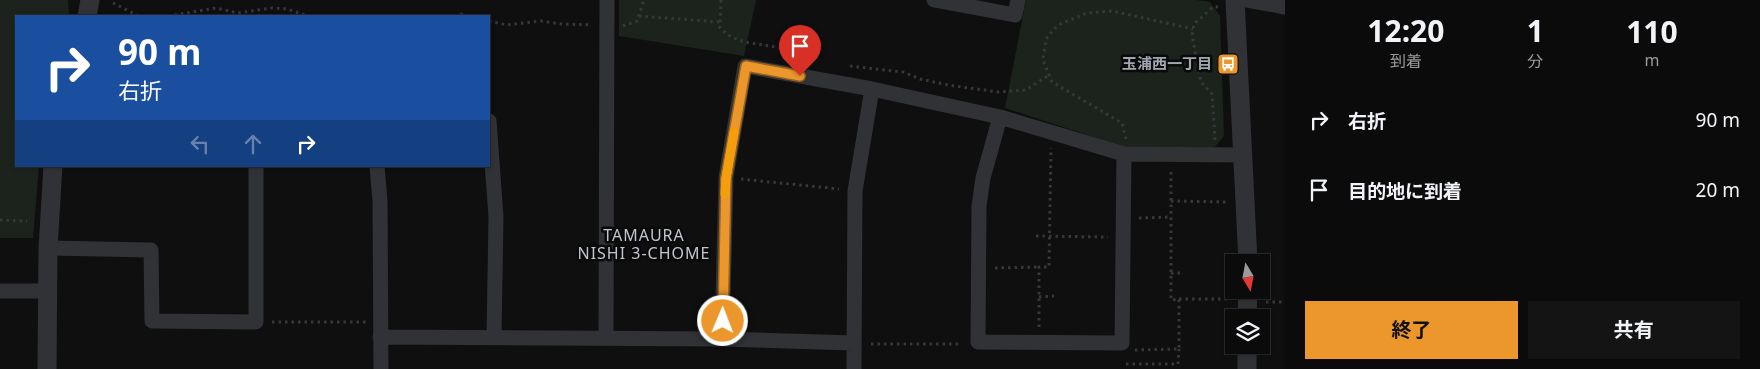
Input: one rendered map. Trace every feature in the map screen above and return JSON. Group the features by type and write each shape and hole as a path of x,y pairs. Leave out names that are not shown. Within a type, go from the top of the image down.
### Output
{"street":[{"path":"87,15 90,0"},
{"path":"606,338 607,0"},
{"path":"934,0 1015,15 1018,0"},
{"path":"1247,0 1285,7"},
{"path":"1228,4 1243,155 1248,254"},
{"path":"722,339 726,178 746,66 872,89 1000,117 1125,154 1243,155"},
{"path":"854,369 855,191 872,89"},
{"path":"1000,117 983,178 980,196 978,342 1122,343 1125,154"},
{"path":"490,135 496,217 494,337"},
{"path":"47,369 46,291 53,167"},
{"path":"48,248 151,250 152,321 256,322 256,167"},
{"path":"377,167 380,201 381,369"},
{"path":"0,291 46,291"},
{"path":"380,329 494,337 722,339 854,343"},
{"path":"1247,354 1247,369"}],"path":[{"path":"721,0 720,28 730,38 756,46 778,48 807,59"},
{"path":"113,3 137,15"},
{"path":"1222,141 1215,142 1212,94 1202,82 1192,35 1194,24 1213,8 1228,4"},
{"path":"174,15 216,8 238,13 279,9 304,15"},
{"path":"1125,154 1126,132 1122,123 1052,82 1043,60 1046,39 1058,25 1087,13 1112,11 1194,29"},
{"path":"639,16 721,22"},
{"path":"490,21 507,25 541,21"},
{"path":"847,66 903,72 920,79 948,86 998,92 1026,90 1049,75"},
{"path":"979,269 1049,267 1051,132"},
{"path":"1171,155 1171,300 1225,296"},
{"path":"726,178 855,191"},
{"path":"1171,201 1232,202"},
{"path":"1124,218 1171,217"},
{"path":"0,220 27,221"},
{"path":"1036,236 1123,237"},
{"path":"1039,267 1039,342"},
{"path":"1171,273 1183,273"},
{"path":"1038,298 1054,296"},
{"path":"1126,364 1178,364 1179,299"},
{"path":"1262,302 1285,302"},
{"path":"256,322 380,329"},
{"path":"854,343 968,344 978,342"},
{"path":"1122,343 1131,350 1179,349"},
{"path":"1145,364 1145,369"}],"shaded area":[{"path":"0,0 68,0 69,15 15,15 15,167 39,167 33,238 0,238"},
{"path":"619,0 756,0 744,56 619,36"},
{"path":"1026,0 1196,0 1210,2 1220,16 1224,136 1214,148 1132,148 1005,108"}],"slow traffic":[{"path":"725,194 734,132"}],"place":[{"name":"玉浦西一丁目","path":"1228,64"}],"district":[{"name":"TAMAURA NISHI 3-CHOME","path":"644,244"}],"route":[{"path":"723,321 726,178 746,66 800,76"}]}
